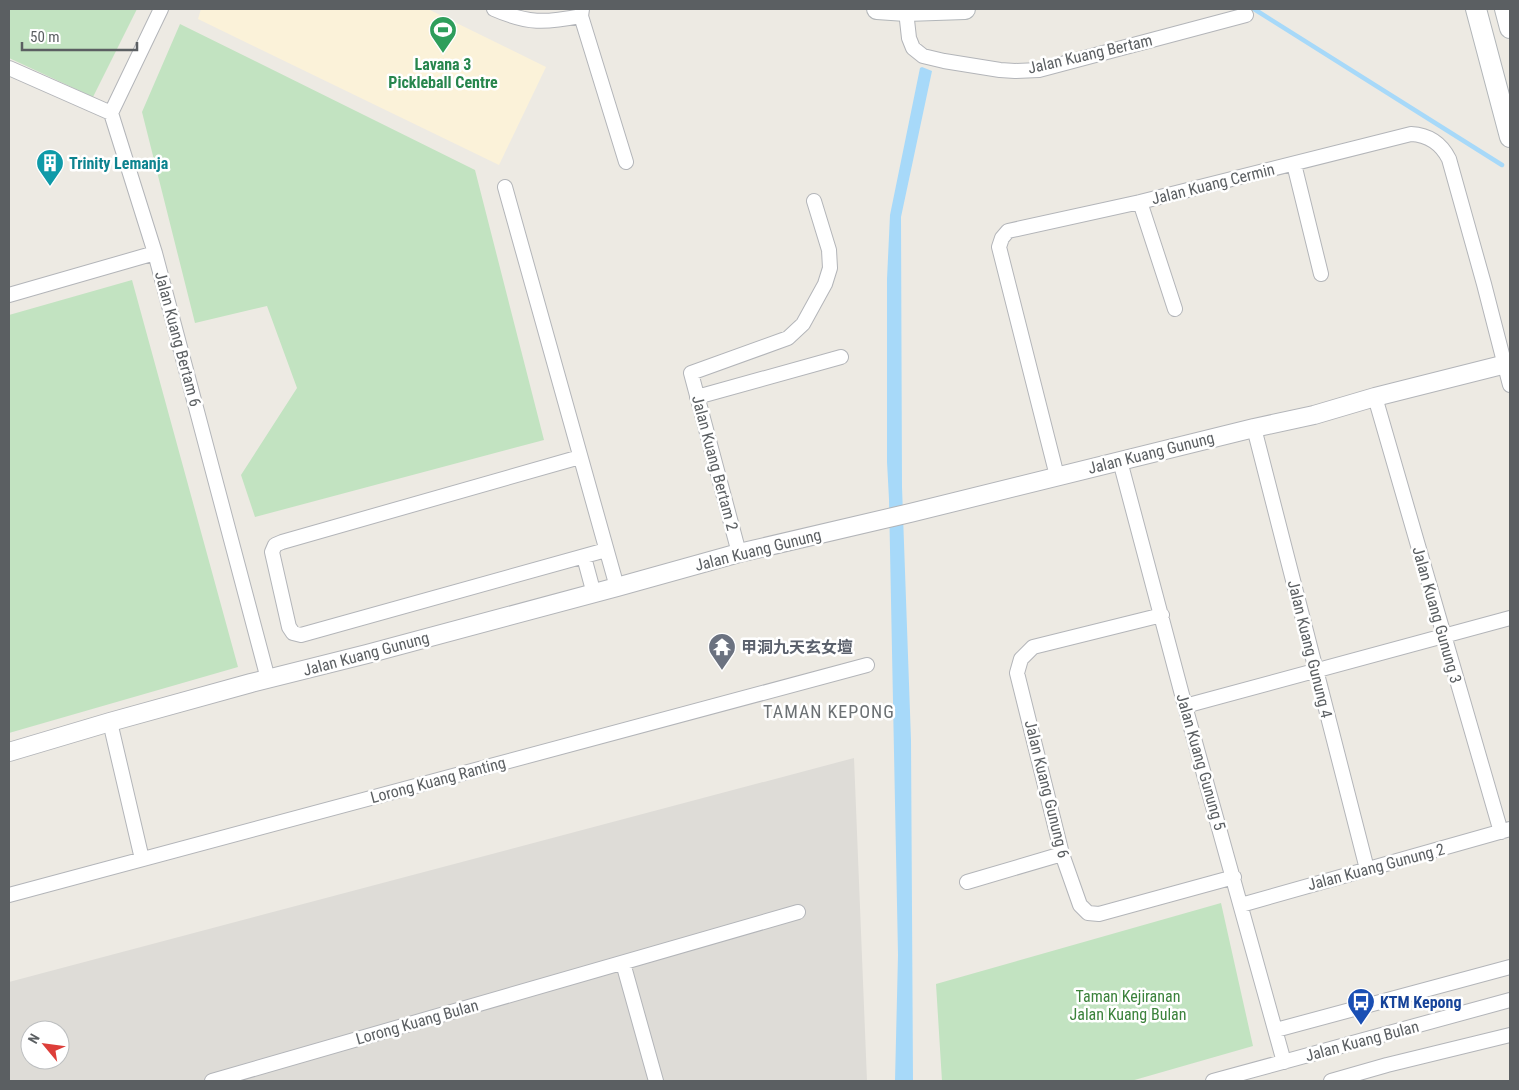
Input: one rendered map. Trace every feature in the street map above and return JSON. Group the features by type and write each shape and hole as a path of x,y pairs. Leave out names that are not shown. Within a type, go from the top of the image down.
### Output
{"main road":[{"path":"877,9 965,9"},
{"path":"1476,9 1510,137"},
{"path":"1505,9 1510,28"}],"street":[{"path":"9,68 111,113 161,9"},
{"path":"494,9 535,22 551,22 581,13 626,162"},
{"name":"Jalan Kuang Bertam","path":"906,10 909,38 914,48 923,56 944,62 1015,71 1039,70 1246,15"},
{"name":"Jalan Kuang Bertam 6","path":"111,113 155,253 268,679"},
{"name":"Jalan Kuang Cermin","path":"1057,476 999,247 1002,238 1008,231 1140,202 1411,134 1426,136 1435,141 1444,149 1449,159 1507,363 1510,385"},
{"path":"1294,164 1321,274"},
{"path":"505,187 617,588"},
{"name":"Jalan Kuang Bertam 2","path":"739,553 691,373 788,338 803,324 825,284 830,268 829,250 814,201"},
{"path":"1140,202 1175,309"},
{"path":"9,295 155,253"},
{"path":"697,397 841,357"},
{"name":"Jalan Kuang Gunung","path":"9,752 110,722 617,588 739,553 1314,415 1375,397 1507,363"},
{"name":"Jalan Kuang Gunung 3","path":"1375,397 1443,635 1505,830"},
{"name":"Jalan Kuang Gunung 4","path":"1254,428 1367,869"},
{"path":"580,457 275,545 272,552 289,627 293,633 301,635 606,550"},
{"name":"Jalan Kuang Gunung 5","path":"1120,461 1185,706 1242,905 1284,1062"},
{"path":"584,556 594,594"},
{"name":"Jalan Kuang Gunung 6","path":"1162,616 1033,647 1021,659 1018,673 1062,854 1080,905 1088,913 1099,914 1234,877"},
{"path":"1185,706 1510,618"},
{"name":"Lorong Kuang Ranting","path":"9,895 867,665"},
{"path":"110,722 142,859"},
{"name":"Jalan Kuang Gunung 2","path":"1242,905 1505,830"},
{"path":"967,882 1062,854"},
{"name":"Lorong Kuang Bulan","path":"212,1081 798,912"},
{"path":"623,963 656,1081"},
{"path":"1276,1030 1510,967"},
{"name":"Jalan Kuang Bulan","path":"1213,1081 1510,1000"},
{"path":"1331,1081 1387,1065 1510,1035"}],"shaded area":[{"path":"201,9 428,9 546,67 499,165 198,19"},
{"path":"854,758 867,1081 9,1081 9,982"}],"green space":[{"path":"9,9 137,9 93,97 9,58"},
{"path":"180,24 475,170 544,440 255,517 241,475 297,388 267,306 195,323 142,112"},
{"path":"132,280 238,667 9,733 9,315"},
{"name":"Taman Kejiranan Jalan Kuang Bulan","path":"1221,903 1253,1046 1131,1081 942,1081 936,984"}],"water":[{"path":"920,68 932,71 901,217 902,487 911,740 913,1081 895,1081 898,955 887,462 887,279 890,215"}],"waterway":[{"path":"1254,9 1502,165"}],"place":[{"name":"Lavana 3 Pickleball Centre","path":"443,54"},
{"name":"Trinity Lemanja","path":"50,187"},
{"name":"甲洞九天玄女壇","path":"722,671"},
{"name":"KTM Kepong","path":"1361,1026"}],"district":[{"name":"TAMAN KEPONG","path":"829,711"}]}
